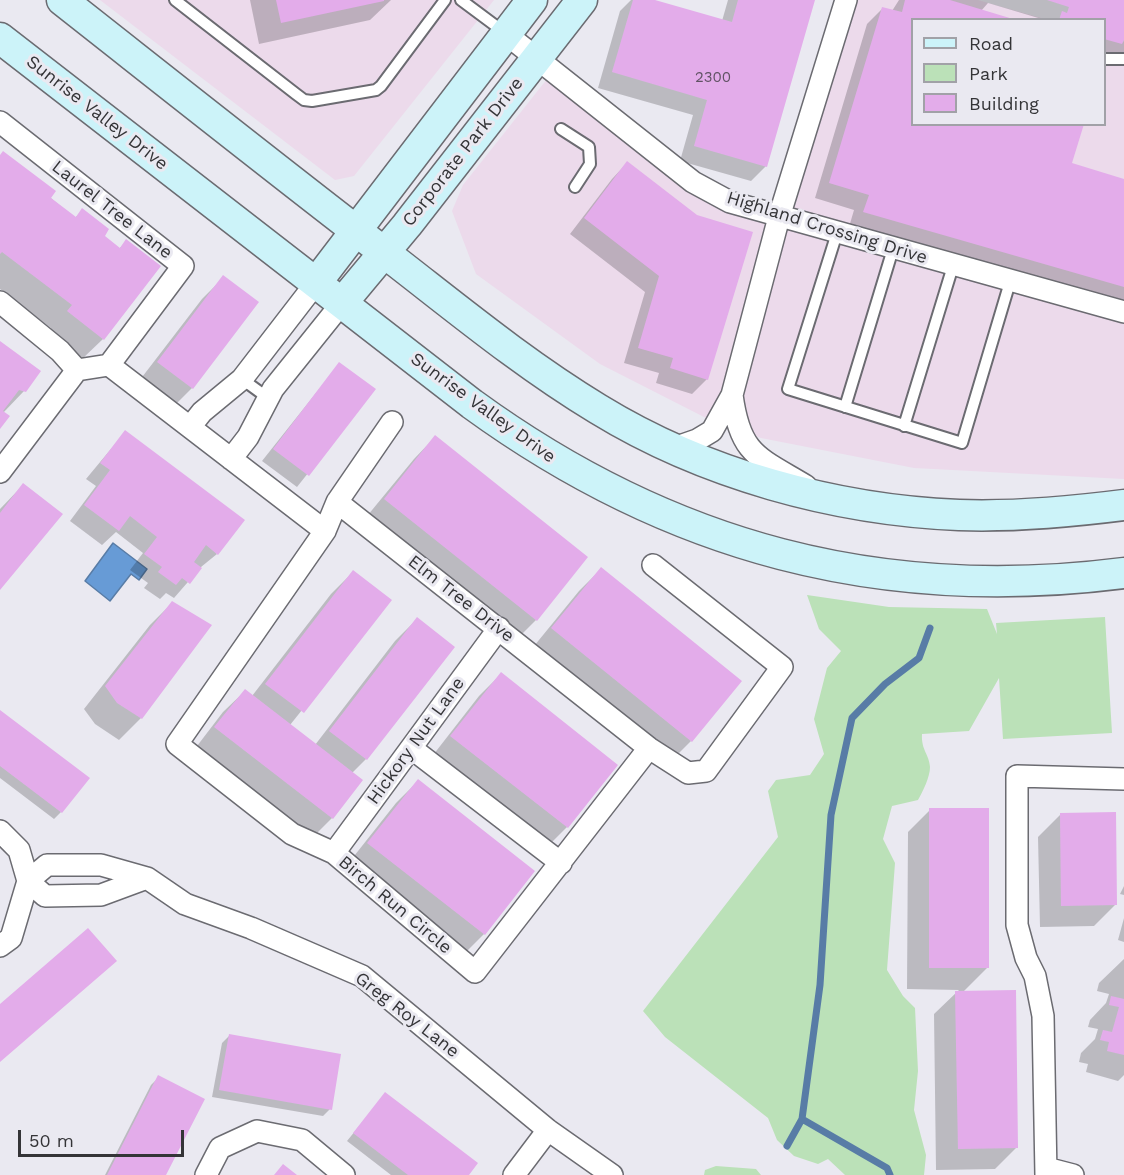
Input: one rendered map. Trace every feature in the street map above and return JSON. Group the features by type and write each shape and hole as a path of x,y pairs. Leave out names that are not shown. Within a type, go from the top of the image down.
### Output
{"main road":[{"path":"62,0 91,17 501,343 608,415 674,448 758,480 895,509 956,515 1041,514 1124,505"},
{"name":"Corporate Park Drive","path":"316,283 532,0"},
{"name":"Corporate Park Drive","path":"342,303 582,0"},
{"name":"Sunrise Valley Drive","path":"0,38 472,404 540,452 638,504 725,538 831,566 936,581 1010,583 1124,573"}],"street":[{"path":"674,448 697,440 712,431 732,395 779,217 846,0"},
{"name":"Highland Crossing Drive","path":"506,34 693,182 730,202 1124,312"},
{"name":"Laurel Tree Lane","path":"0,122 183,266 109,365"},
{"path":"190,428 202,412 242,379 316,283"},
{"path":"0,302 60,351 77,370"},
{"path":"231,459 248,437 268,398 342,303"},
{"path":"0,472 77,370 109,365 325,531 337,502 392,422"},
{"path":"732,395 737,428 752,452 823,495"},
{"name":"Elm Tree Drive","path":"337,502 649,748 688,773 706,771 782,667 653,565"},
{"name":"Birch Run Circle","path":"325,531 177,744 292,834 334,853 475,972 649,748"},
{"name":"Hickory Nut Lane","path":"334,853 499,628"},
{"path":"411,748 561,863"},
{"path":"1073,1175 1046,1172 1043,1016 1035,976 1026,958 1017,925 1017,776 1124,779"},
{"path":"0,831 19,850 28,881 45,896 100,895 147,878"},
{"name":"Greg Roy Lane","path":"28,881 47,865 101,865 147,878 185,904 251,928 362,976 548,1130 612,1175"},
{"path":"0,946 11,938 28,881"},
{"path":"514,1175 548,1130"},
{"path":"206,1175 220,1148 257,1131 302,1140 344,1175"}],"lane":[{"path":"175,0 304,100 376,90 445,0"},
{"path":"461,0 506,34"},
{"path":"1106,59 1124,59"},
{"path":"561,129 589,147 590,164 575,187"},
{"path":"837,233 788,389 962,443 1010,282"},
{"path":"845,407 893,249"},
{"path":"904,426 953,266"},
{"path":"242,379 268,398"}],"shaded area":[{"path":"100,0 494,0 354,176 335,180"},
{"path":"842,0 978,0 1041,18 911,18 911,126 1106,126 1106,37 1124,42 1124,479 914,468 761,438 704,417 600,364 476,274 452,211 463,185 555,69 716,191 782,211"}],"green space":[{"path":"807,595 889,607 987,609 997,634 996,623 1105,617 1112,733 1003,739 999,678 969,731 922,734 930,767 926,784 918,800 892,806 883,839 895,863 887,970 903,996 915,1008 918,1071 914,1110 926,1155 924,1175 845,1175 828,1159 818,1164 794,1156 777,1140 768,1118 665,1037 643,1011 778,837 768,791 776,780 810,775 824,754 814,719 827,668 841,651 819,629"},
{"path":"716,1166 756,1169 761,1175 704,1175 705,1170"}],"water":[{"path":"113,543 147,569 139,580 131,574 110,601 85,581"}],"building":[{"path":"276,0 384,0 384,1 281,23"},
{"path":"633,0 655,0 732,22 738,0 815,0 767,167 694,146 707,100 612,72"},
{"path":"905,0 950,0 1010,18 911,18 911,126 1083,126 1072,163 1124,179 1124,287 863,212 869,195 829,183 882,7 902,12"},
{"path":"1047,0 1124,0 1124,40 1122,44 1106,40 1106,18 1060,18 1062,11 1067,13 1069,7"},
{"path":"3,151 56,191 51,198 76,217 82,208 109,229 105,236 120,248 126,239 161,266 104,340 67,311 72,305 2,252 0,254 0,155"},
{"path":"627,161 697,215 753,232 708,380 670,368 673,358 638,348 659,276 584,218"},
{"path":"223,275 259,302 193,389 157,362"},
{"path":"0,341 41,371 26,392 19,390 3,411 10,416 0,429"},
{"path":"339,362 376,389 309,476 273,449"},
{"path":"125,430 245,520 218,555 206,545 194,562 202,568 190,584 182,578 176,585 158,572 162,567 144,554 157,537 130,516 119,531 84,505 110,470 100,463"},
{"path":"435,435 588,557 537,621 384,499"},
{"path":"23,483 63,514 0,590 0,513"},
{"path":"601,567 742,681 692,742 551,628"},
{"path":"353,570 392,600 304,713 265,684"},
{"path":"172,601 212,625 142,719 117,703 105,686"},
{"path":"417,617 455,647 367,760 329,731"},
{"path":"501,672 618,765 568,828 450,736"},
{"path":"245,689 363,780 333,819 214,727"},
{"path":"0,710 90,778 62,813 0,766"},
{"path":"418,779 535,871 485,935 367,843"},
{"path":"929,808 989,808 989,968 929,968"},
{"path":"1116,812 1117,905 1061,906 1060,813"},
{"path":"88,928 117,961 0,1062 0,1004"},
{"path":"1016,990 1018,1148 958,1149 955,991"},
{"path":"1111,996 1124,999 1124,1055 1107,1051 1109,1042 1100,1040 1103,1030 1112,1032 1119,1007 1109,1005"},
{"path":"229,1034 341,1054 332,1110 219,1090"},
{"path":"158,1075 205,1099 166,1175 107,1175"},
{"path":"385,1092 478,1163 469,1175 408,1175 353,1133"},
{"path":"283,1164 297,1175 274,1175"}],"waterway":[{"path":"890,1175 887,1168 802,1119 820,985 831,815 852,718 885,684 919,658 930,628"},
{"path":"787,1146 802,1119"}]}
